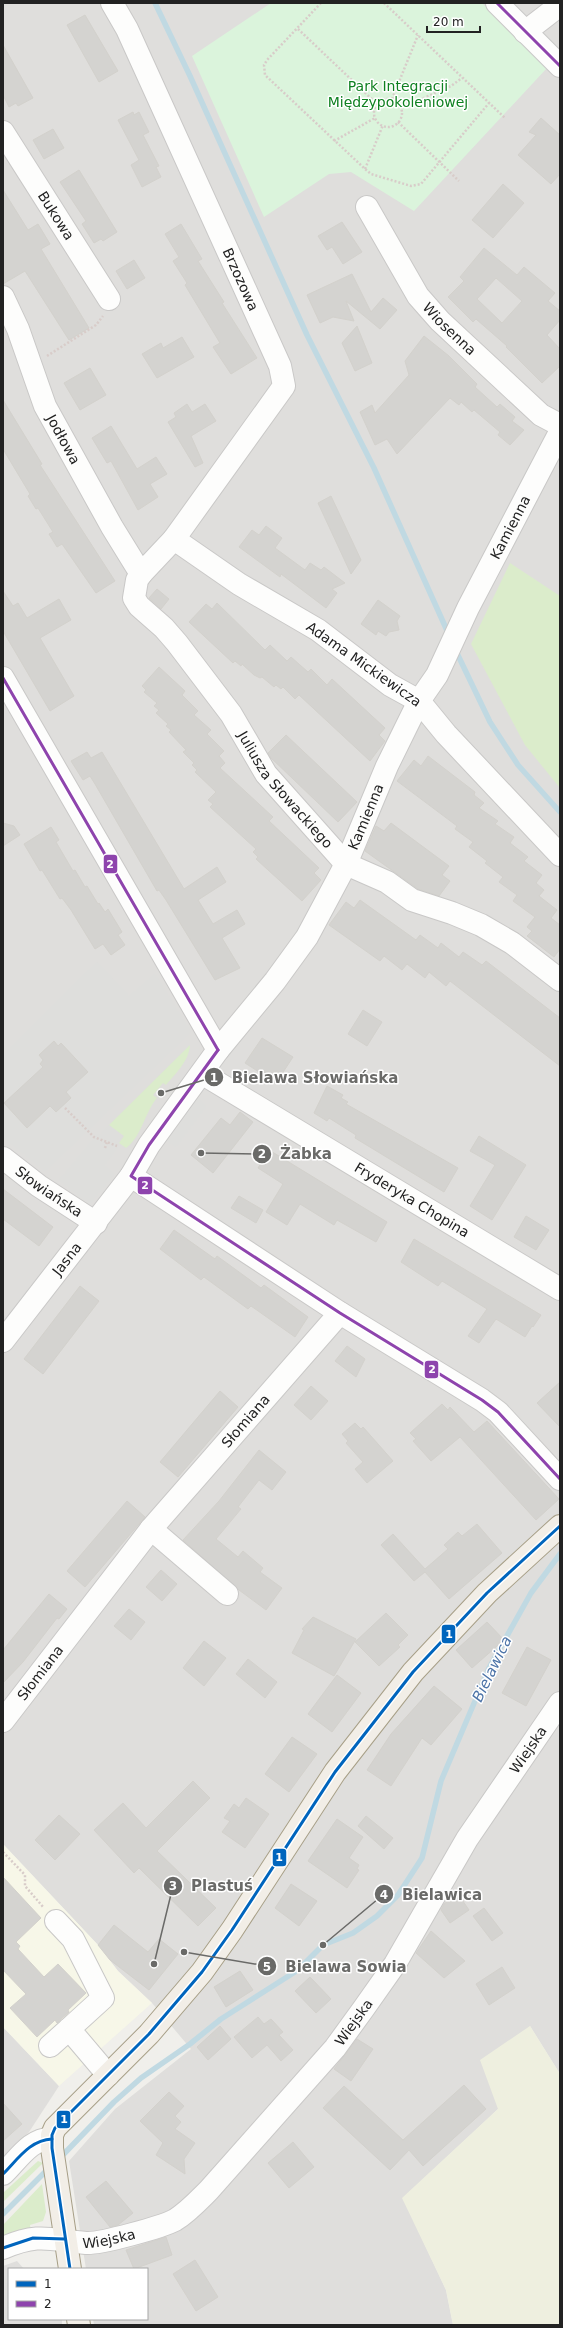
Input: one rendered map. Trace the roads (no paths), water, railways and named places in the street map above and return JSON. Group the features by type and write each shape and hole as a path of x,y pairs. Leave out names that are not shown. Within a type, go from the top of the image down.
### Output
{"main road":[{"path":"70,2268 53,2152 54,2130 60,2121 163,2019 202,1972 243,1914 332,1776 395,1693 463,1616 560,1526"}],"street":[{"name":"Brzozowa","path":"112,3 127,29 280,366 284,386 174,539"},
{"path":"497,3 560,66"},
{"path":"525,32 560,6"},
{"name":"Bukowa","path":"3,132 109,299"},
{"name":"Wiosenna","path":"367,206 418,296 440,321 541,415 560,425"},
{"name":"Jodłowa","path":"3,297 18,329 45,406 63,442 141,574"},
{"name":"Kamienna","path":"131,1176 150,1145 203,1074 218,1050 275,981 307,937 346,864 387,766 419,701 437,675 468,608 560,432"},
{"path":"141,574 174,539"},
{"name":"Adama Mickiewicza","path":"174,539 239,584 318,630 390,685 419,701 446,734 560,855"},
{"name":"Juliusza Słowackiego","path":"141,574 137,580 134,598 139,606 177,642 231,714 266,774 346,864 387,882 412,900 452,913 481,925 512,943 560,980"},
{"path":"3,678 218,1050"},
{"name":"Fryderyka Chopina","path":"203,1074 560,1289"},
{"name":"Słowiańska","path":"3,1158 39,1186 96,1223"},
{"path":"131,1176 340,1312 482,1400 498,1412 560,1479"},
{"name":"Jasna","path":"3,1341 131,1176"},
{"name":"Słomiana","path":"3,1721 151,1529 340,1312"},
{"path":"151,1529 227,1594"},
{"name":"Wiejska","path":"3,2248 33,2238 65,2239 87,2243 103,2242 173,2221 186,2212 230,2169 335,2048 369,2002 395,1964 468,1839 560,1703"},
{"path":"50,2046 103,1998 73,1939 56,1921"},
{"path":"68,2029 108,2075"},
{"path":"3,2174 36,2141 53,2152"}],"waterway":[{"path":"155,3 190,76 307,335 374,468 449,635"},
{"path":"455,649 490,722 518,765 560,812"},
{"name":"Bielawica","path":"59,2159 114,2102 141,2078 190,2044 221,2019 298,1970 323,1945 353,1933 377,1916 398,1895 422,1858 441,1781 489,1668 531,1593 560,1554"},
{"name":"Bielawica","path":"3,2214 50,2167"}],"place":[{"name":"Bielawa Słowiańska","path":"161,1093"},
{"name":"Żabka","path":"201,1153"},
{"name":"Bielawica","path":"323,1945"},
{"name":"Bielawa Sowia","path":"184,1952"},
{"name":"Plastuś","path":"154,1964"}],"park label":[{"name":"Park Integracji Międzypokoleniowej","path":"398,94"}]}
